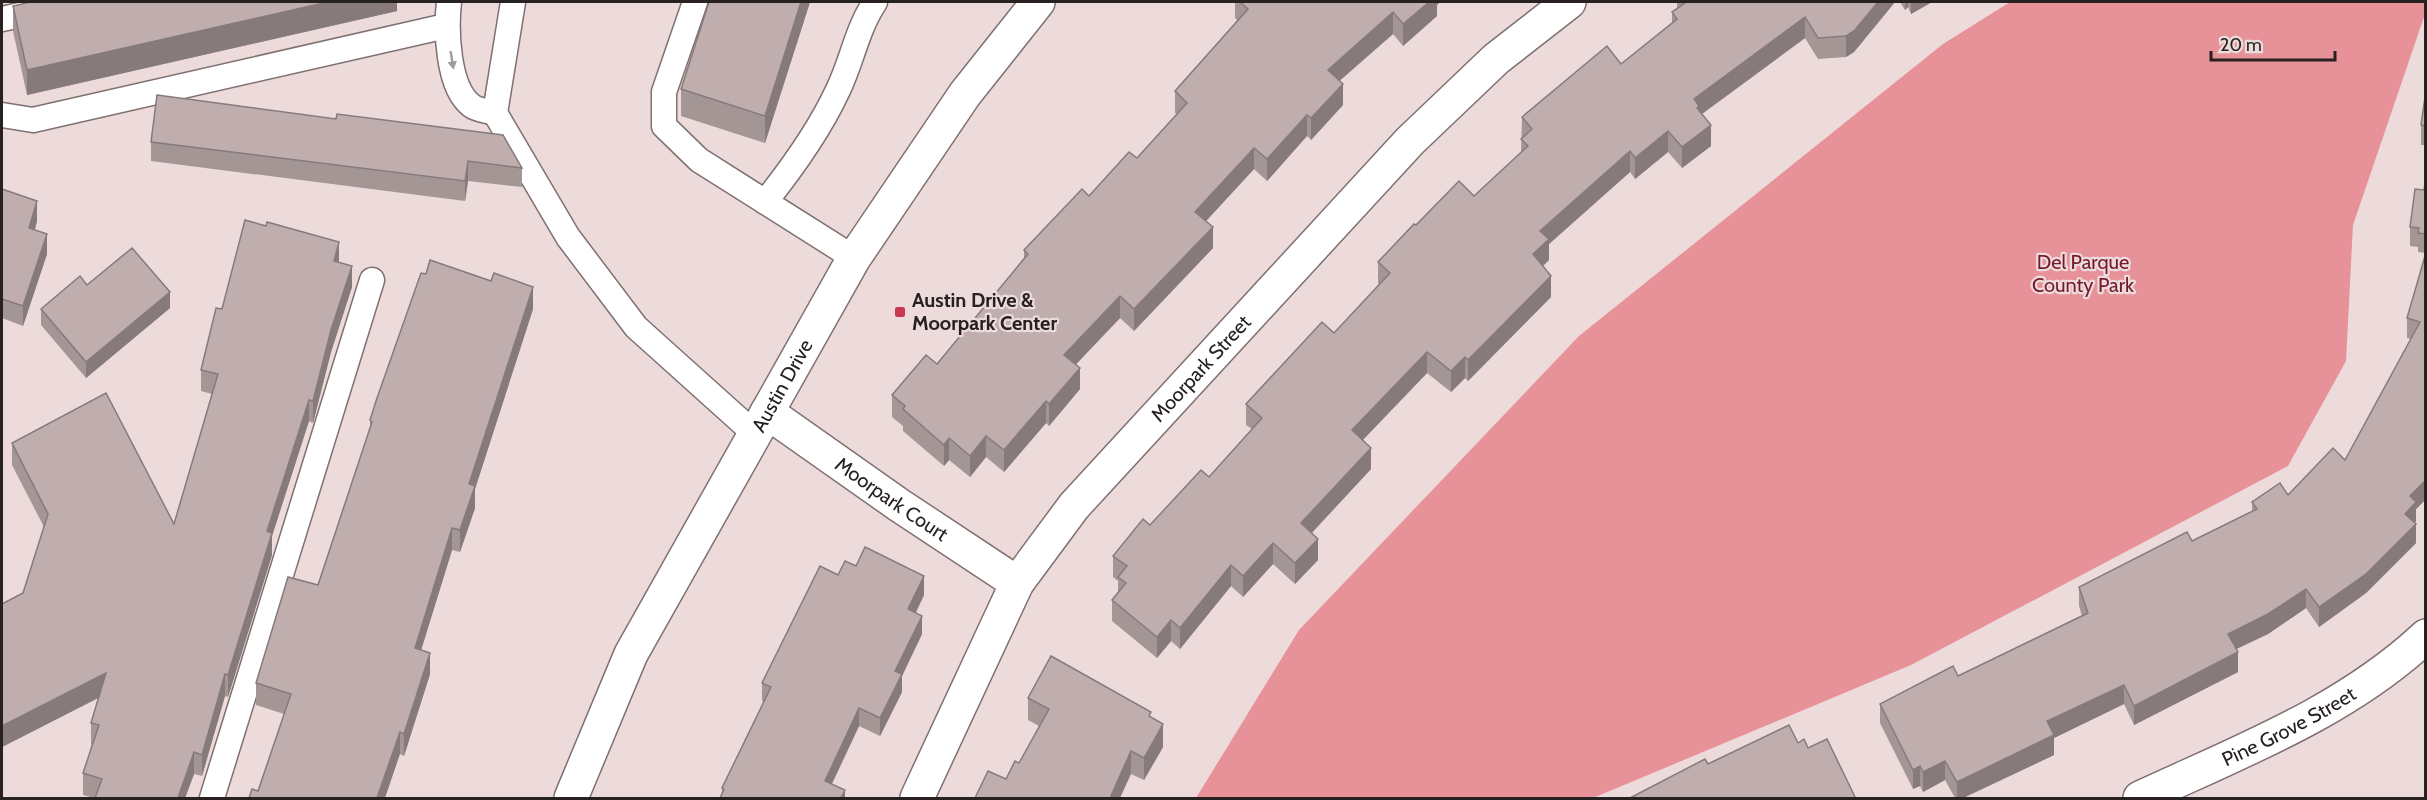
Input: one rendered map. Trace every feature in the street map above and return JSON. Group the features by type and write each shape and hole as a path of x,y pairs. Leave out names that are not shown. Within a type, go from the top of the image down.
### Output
{"street":[{"name":"Austin Drive","path":"571,798 631,654 854,258 965,94 1038,2"},
{"name":"Moorpark Street","path":"917,798 1017,583 1074,506 1410,141 1496,59 1569,2"},
{"name":"Moorpark Court","path":"761,423 899,505 1017,583"},
{"name":"Pine Grove Street","path":"2140,798 2337,704 2378,676 2426,636"}],"lane":[{"path":"2,19 78,2"},
{"path":"448,2 446,26 455,81 472,106 495,113"},
{"path":"513,2 495,113 568,237 636,327 761,423"},
{"path":"695,2 664,92 664,126 699,160 854,258"},
{"path":"765,202 800,158 838,90 864,18 875,2"},
{"path":"2,115 33,120 446,26"},
{"path":"212,798 372,280"}],"green space":[{"name":"Del Parque County Park","path":"2010,2 2425,2 2425,14 2353,225 2346,361 2288,466 1911,665 1593,798 1196,798 1299,630 1579,336 1943,44"}],"building":[{"path":"30,2 328,2 27,70 13,6"},
{"path":"709,2 801,2 765,116 681,89"},
{"path":"1240,2 1429,2 1403,24 1393,12 1328,70 1343,84 1311,118 1307,115 1267,159 1254,148 1195,212 1213,227 1134,309 1120,296 1064,355 1080,368 1049,404 1046,401 1004,450 986,436 970,456 949,438 944,445 903,409 905,406 892,395 926,355 937,364 1028,254 1024,250 1082,189 1089,196 1129,152 1137,158 1187,103 1175,91 1248,9"},
{"path":"1685,2 1878,2 1854,31 1846,36 1818,38 1805,17 1694,99 1699,106 1697,108 1711,125 1682,147 1668,131 1635,158 1630,151 1540,231 1549,239 1533,254 1551,276 1468,360 1465,357 1451,371 1427,352 1352,430 1371,448 1301,523 1318,539 1295,563 1273,543 1243,576 1231,565 1180,628 1171,620 1157,637 1112,600 1126,583 1118,577 1127,566 1113,556 1143,519 1150,525 1201,470 1209,477 1262,418 1246,404 1322,322 1334,333 1390,273 1378,262 1414,224 1416,225 1459,181 1474,196 1528,146 1521,139 1532,129 1522,117 1607,46 1621,64 1677,19 1672,12"},
{"path":"2426,90 2426,126 2421,125"},
{"path":"157,95 336,119 337,114 503,135 522,168 468,161 465,181 151,142"},
{"path":"2426,176 2426,234 2418,233 2419,228 2410,227 2415,189 2424,190"},
{"path":"2,189 37,201 29,228 47,234 23,306 2,299"},
{"path":"245,220 266,226 267,222 339,242 334,261 352,266 331,330 313,401 309,400 267,531 272,533 228,675 225,674 202,755 194,752 178,798 95,798 102,779 83,773 99,725 91,723 106,673 2,726 2,604 23,593 48,514 12,443 106,393 174,524 218,374 201,370 216,308 222,309"},
{"path":"132,248 170,292 86,362 41,309 80,276 87,285"},
{"path":"2426,253 2426,480 2410,496 2416,502 2405,514 2416,524 2366,574 2319,607 2306,589 2268,614 2228,634 2238,652 2134,706 2124,685 2047,721 2054,735 1957,782 1945,761 1923,772 1920,766 1913,770 1880,704 1953,666 1958,676 2088,613 2079,587 2187,532 2192,541 2257,509 2252,502 2280,483 2288,495 2333,448 2345,460 2420,322 2407,318"},
{"path":"430,260 491,281 494,273 533,287 469,484 475,486 460,530 452,528 415,648 430,653 404,734 400,732 377,798 249,798 252,789 258,791 291,694 256,683 288,577 318,585 372,422 370,420 376,401 421,273 426,274"},
{"path":"865,547 924,576 908,609 922,616 895,671 902,674 880,718 859,708 825,781 845,790 841,798 720,798 724,789 722,788 771,687 762,683 820,566 838,575 845,561 856,566"},
{"path":"1051,656 1151,712 1149,716 1163,724 1144,758 1131,751 1110,798 975,798 988,771 1006,779 1015,761 1019,763 1049,709 1028,698"},
{"path":"1789,725 1798,743 1804,739 1808,748 1827,739 1855,797 1630,798 1705,759 1708,764"}],"place":[{"name":"Austin Drive & Moorpark Center","path":"900,312"}]}
